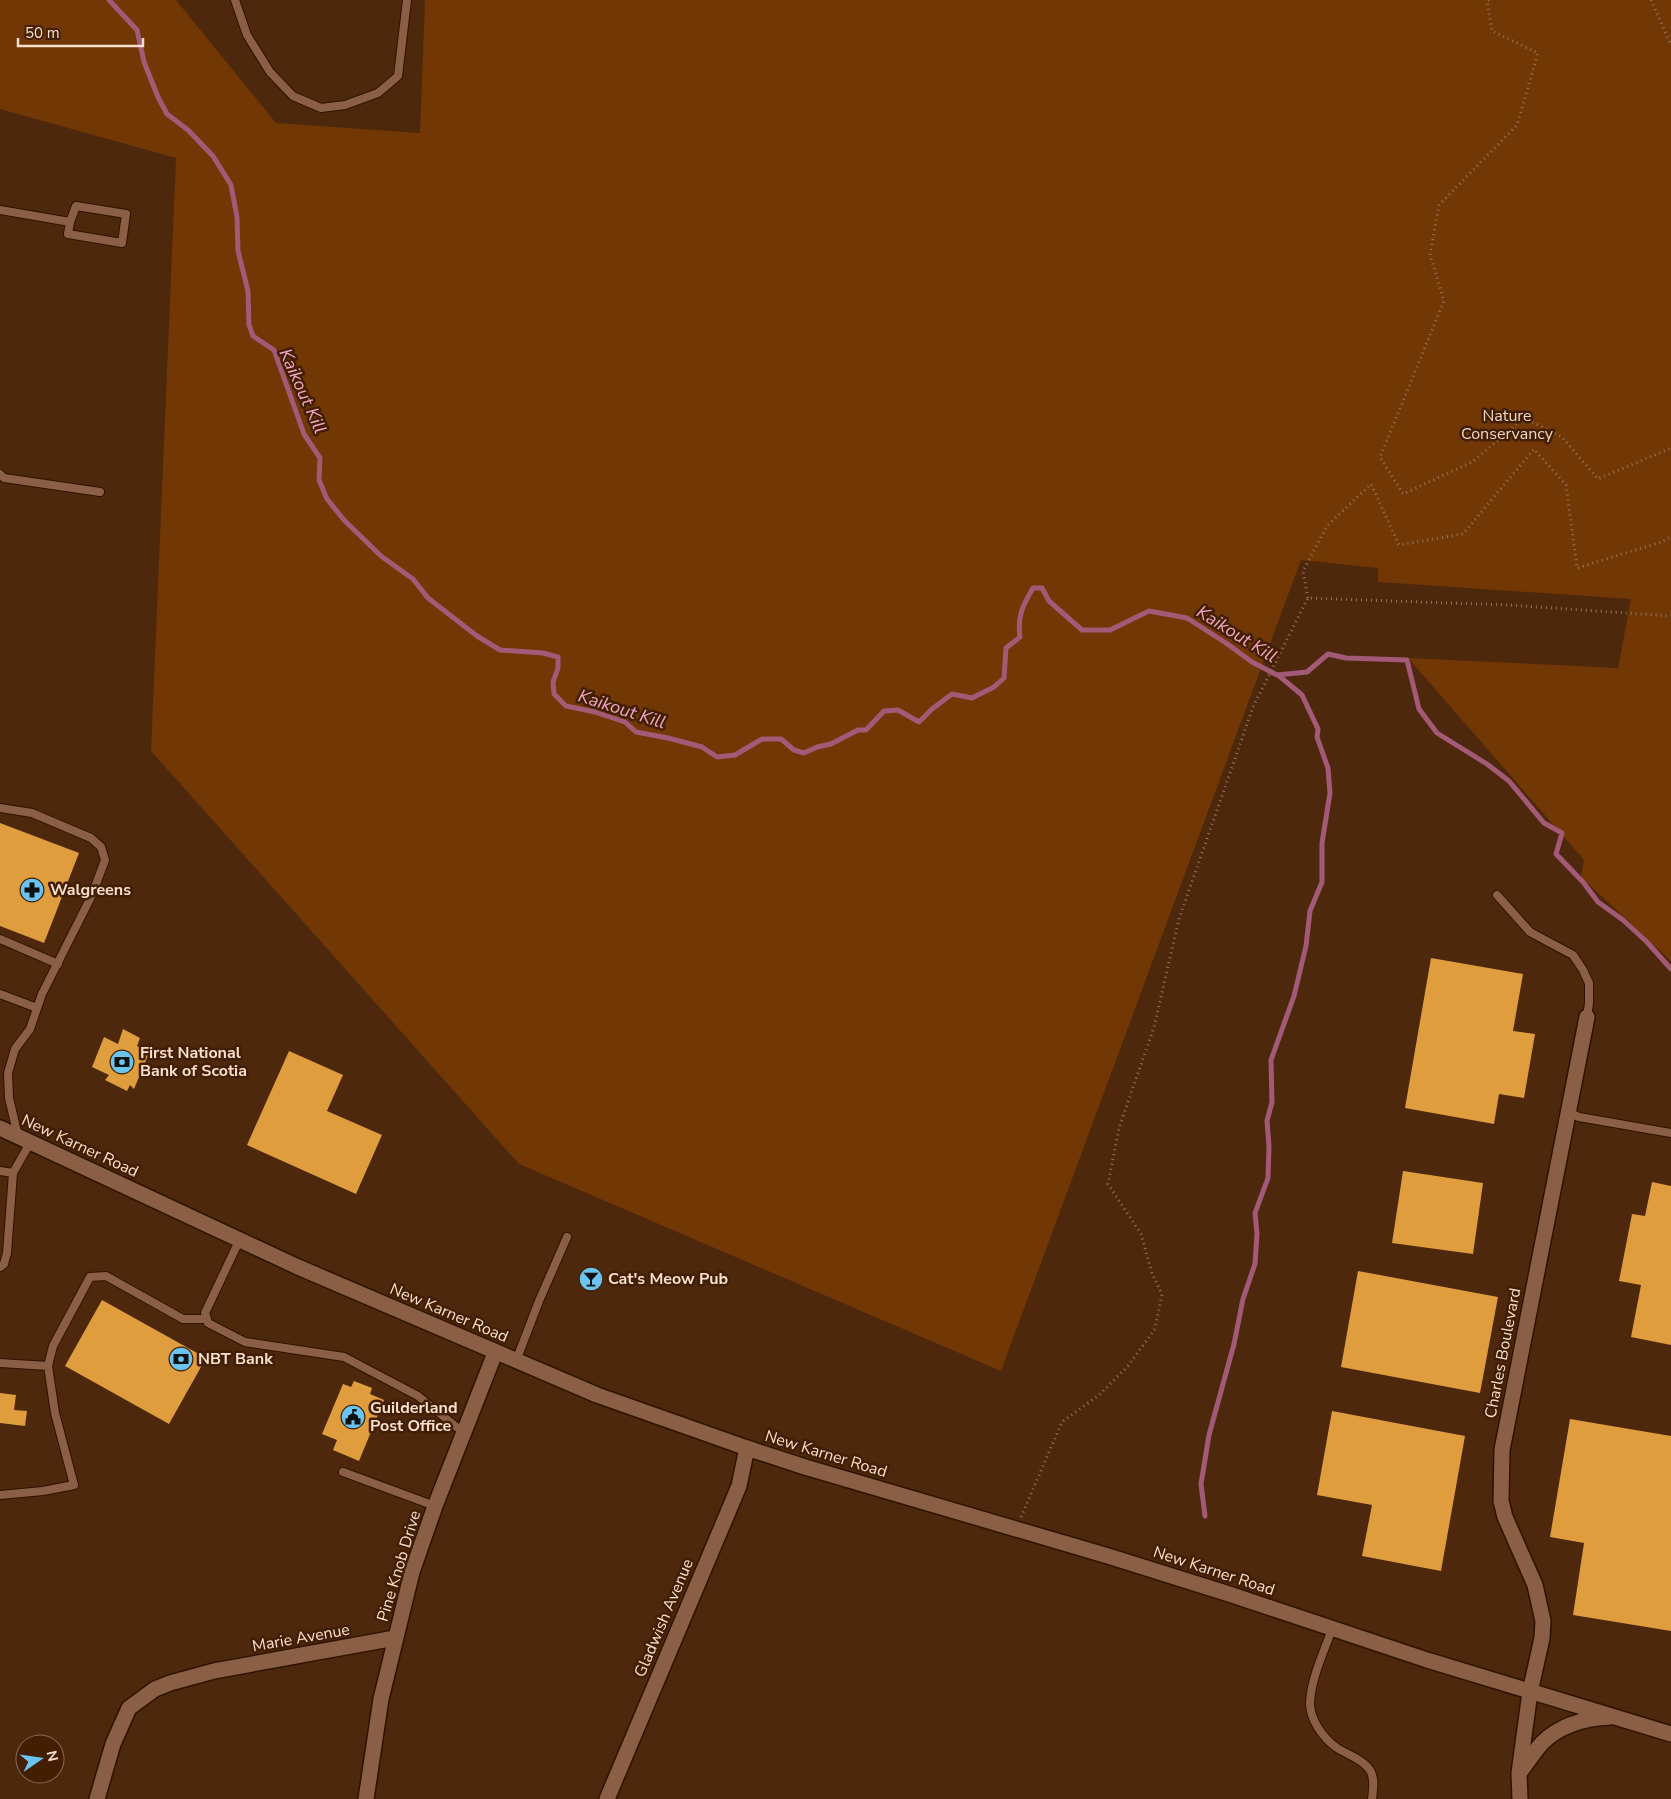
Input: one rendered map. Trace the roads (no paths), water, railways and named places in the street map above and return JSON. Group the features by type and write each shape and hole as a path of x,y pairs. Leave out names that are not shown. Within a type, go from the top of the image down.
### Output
{"street":[{"name":"Charles Boulevard","path":"1520,1799 1519,1773 1530,1692 1544,1621 1535,1585 1505,1517 1500,1501 1502,1450 1588,1017"},
{"name":"New Karner Road","path":"0,1128 298,1267 516,1362 597,1395 805,1467 1208,1587 1427,1660 1671,1734"},
{"name":"Pine Knob Drive","path":"366,1799 381,1699 412,1572 495,1352"},
{"name":"Gladwish Avenue","path":"606,1799 739,1486 747,1448"},
{"name":"Marie Avenue","path":"97,1799 113,1744 129,1708 155,1689 170,1683 214,1672 395,1638"},
{"path":"1519,1773 1542,1743 1556,1733 1568,1726 1593,1718 1614,1717"}],"lane":[{"path":"235,0 247,35 270,72 293,96 321,108 345,105 378,93 398,76 407,0"},
{"path":"76,206 126,214 122,243 68,234 70,222 76,206"},
{"path":"0,210 70,222"},
{"path":"0,474 4,478 100,492"},
{"path":"0,808 32,813 91,838 101,847 105,860 92,895 42,994 30,1029 14,1049 8,1073 9,1098 24,1140 13,1173 7,1253 4,1264 0,1267"},
{"path":"1498,895 1530,932 1573,955 1589,983 1590,1002 1588,1017"},
{"path":"0,939 58,964"},
{"path":"0,994 37,1008"},
{"path":"1570,1113 1579,1117 1671,1133"},
{"path":"0,1171 13,1173"},
{"path":"516,1362 567,1237"},
{"path":"240,1239 205,1313 208,1323 245,1342 344,1357 418,1396 464,1433"},
{"path":"0,1495 74,1485 55,1413 48,1366 52,1346 90,1277 106,1276 183,1319 206,1319"},
{"path":"0,1363 48,1366"},
{"path":"343,1472 436,1506"},
{"path":"1332,1629 1312,1688 1310,1705 1315,1723 1324,1737 1336,1747 1359,1760 1370,1770 1374,1782 1372,1799"}],"waterway":[{"name":"Kaikout Kill","path":"109,0 137,30 144,62 167,114 188,130 213,156 231,185 237,217 238,251 248,291 249,325 253,336 274,350 304,434 320,458 319,480 327,499 344,520 381,556 413,579 428,598 477,636 500,650 543,653 558,657 558,668 553,682 554,694 566,706 595,712 625,722 636,732 702,747 717,757 735,755 762,739 781,739 794,750 804,753 817,747 831,744 858,730 866,730 884,711 898,710 919,722 932,709 952,694 972,698 994,687 1004,678 1006,648 1020,637 1019,623 1022,611 1033,588 1042,588 1049,601 1082,630 1110,630 1149,611 1187,618 1252,662 1277,675 1307,672 1328,654 1346,658 1407,660 1419,709 1437,733 1487,764 1509,781 1544,823 1562,833 1556,854 1583,882 1598,902 1623,920 1647,942 1671,969"},
{"path":"1205,1516 1201,1484 1209,1435 1234,1344 1243,1299 1255,1264 1257,1234 1255,1213 1268,1178 1269,1146 1267,1121 1272,1102 1271,1060 1294,996 1306,946 1310,911 1322,882 1322,843 1330,793 1328,768 1317,737 1318,729 1302,695 1278,675"}],"place":[{"name":"Walgreens","path":"32,890"},
{"name":"First National Bank of Scotia","path":"122,1062"},
{"name":"Cat's Meow Pub","path":"591,1279"},
{"name":"NBT Bank","path":"181,1359"},
{"name":"Guilderland Post Office","path":"353,1417"}],"park label":[{"name":"Nature Conservancy","path":"1507,425"}]}
